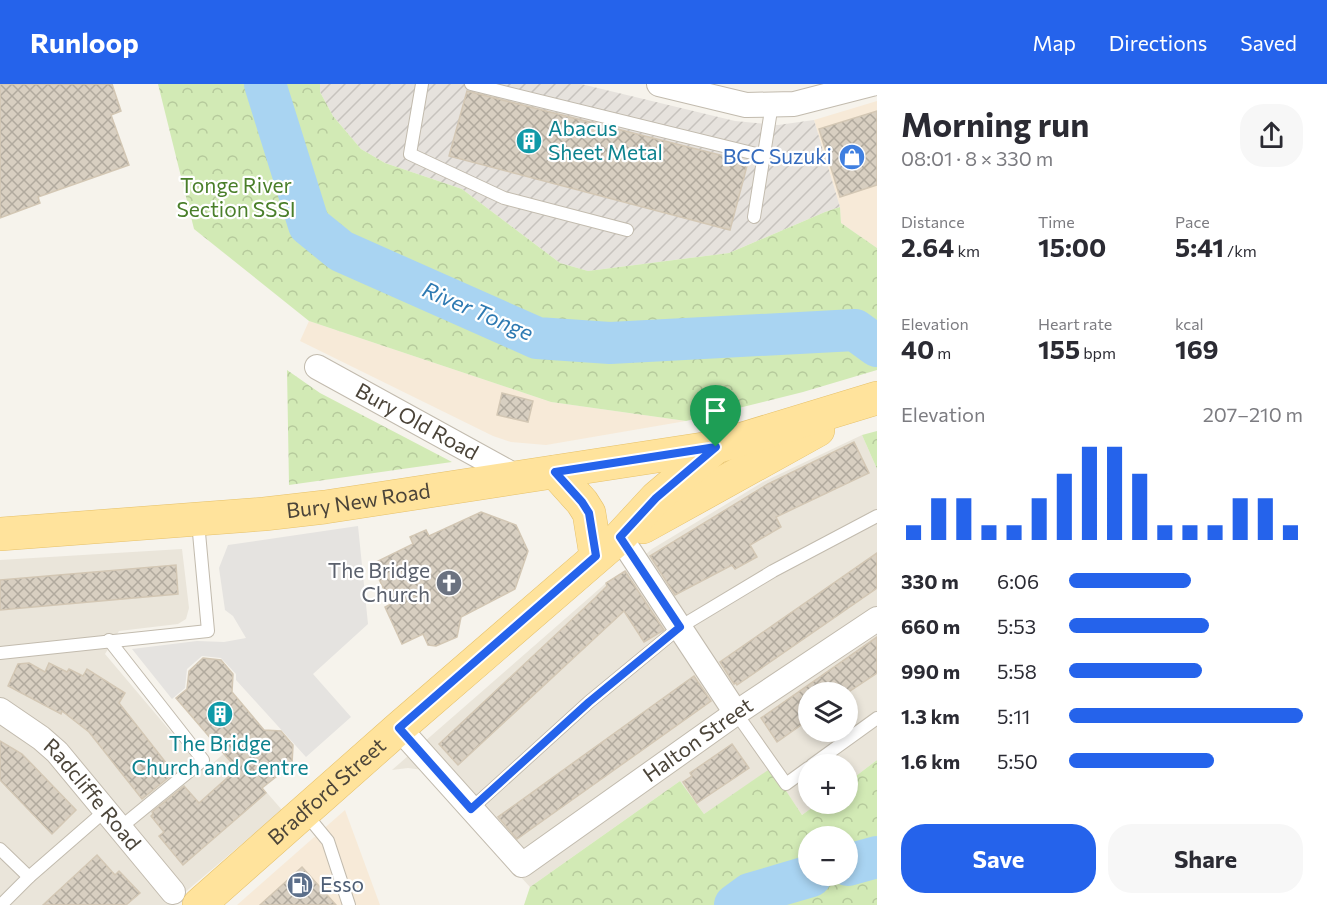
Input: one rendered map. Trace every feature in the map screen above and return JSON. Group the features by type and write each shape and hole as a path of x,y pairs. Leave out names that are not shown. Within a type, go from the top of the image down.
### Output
{"main road":[{"name":"Bury New Road","path":"0,534 325,507 555,472 716,447 876,398"},
{"name":"Bradford Street","path":"608,547 876,398"},
{"name":"Bradford Street","path":"186,898 304,812 608,547 656,498 716,447"},
{"path":"555,472 582,502 608,547"}],"street":[{"path":"659,84 746,94 772,104 794,104 872,84"},
{"name":"Bury Old Road","path":"317,367 518,477"},
{"path":"608,547 680,627 736,713"},
{"name":"Halton Street","path":"471,809 522,865 736,713 877,619"},
{"name":"Radcliffe Road","path":"0,710 57,752 186,898"},
{"path":"399,728 471,809"}],"lane":[{"path":"422,84 410,154 504,198 627,230"},
{"path":"471,84 764,156"},
{"path":"754,217 772,104"},
{"path":"471,809 589,702 680,627 773,571 877,516"},
{"path":"0,652 208,632 198,519"},
{"path":"1,905 29,876 203,760 109,640"},
{"path":"736,713 786,784 798,775"},
{"path":"827,754 877,718"},
{"path":"304,812 328,841 349,905"},
{"path":"0,849 29,876"}],"shaded area":[{"path":"320,84 581,84 735,121 778,125 814,120 840,207 729,253 588,271 560,263 462,189 385,163 361,149 333,116 320,92"},
{"path":"877,101 877,248 841,223 840,207 814,120"},
{"path":"309,321 551,402 686,421 546,445 511,442 493,436 300,341"},
{"path":"862,435 877,469 877,760 858,774 858,754 798,754 798,809 771,769 704,814 680,781 530,887 423,770 408,768 392,770 606,583 626,571 652,549 763,482"},
{"path":"358,526 368,624 313,674 351,717 306,757 236,680 236,674 221,658 202,656 187,669 185,688 172,699 132,649 197,641 224,642 246,638 233,616 225,610 219,568 228,545"},
{"path":"182,549 189,608 186,619 178,624 119,631 105,654 204,771 229,749 282,810 170,905 0,905 0,560"},
{"path":"345,810 380,905 237,905"}],"green space":[{"name":"Tonge River Section SSSI","path":"158,84 320,84 320,92 333,116 361,149 385,163 462,189 560,263 588,271 729,253 840,207 841,223 877,248 877,370 803,392 686,421 551,402 309,321 194,229"},
{"path":"287,370 320,393 452,462 289,485"},
{"path":"877,431 877,469 862,435"},
{"path":"877,760 877,905 524,905 530,887 680,781 704,814 771,768 798,809 798,814 858,814 858,774"}],"building":[{"path":"0,84 112,84 121,111 111,115 129,165 38,197 40,203 0,218"},
{"path":"467,91 748,162 730,230 449,156"},
{"name":"BCC Suzuki","path":"877,111 877,185 840,197 819,129"},
{"path":"502,393 533,401 528,422 497,415"},
{"path":"854,442 869,473 776,517 781,527 750,545 757,557 735,569 732,565 675,595 650,556 768,484"},
{"name":"The Bridge Church","path":"481,512 516,525 528,551 515,589 461,617 457,637 436,646 428,645 423,634 402,644 385,607 391,604 378,577 382,575 376,562 413,544 410,537 426,530 429,536"},
{"path":"877,553 877,588 737,685 734,684 720,662"},
{"path":"176,565 178,594 0,610 0,580"},
{"path":"625,571 664,630 644,642 624,611 458,765 439,744 595,598 607,586 606,583"},
{"path":"877,637 877,673 858,686 858,682 813,682"},
{"path":"203,658 221,660 233,674 232,692 264,730 281,731 293,745 292,764 262,788 266,793 183,865 159,836 164,832 151,816 152,812 184,786 199,803 237,769 176,698 187,689 189,671"},
{"path":"29,663 45,672 49,663 67,672 69,669 83,676 87,669 125,693 119,703 174,773 142,799 89,732 62,711 61,714 8,686 18,664"},
{"path":"694,676 711,701 517,839 498,817"},
{"path":"798,692 798,727 777,742 761,718"},
{"path":"0,741 22,754 76,810 52,834 0,780"},
{"path":"732,744 749,768 697,803 683,782 692,776 690,773"},
{"path":"97,855 115,875 119,871 140,893 126,905 43,905"},
{"name":"Esso","path":"302,867 336,905 260,905"}],"waterway":[{"name":"River Tonge","path":"265,84 309,225 341,251 537,338 610,343 855,330 877,346"},
{"name":"River Tonge","path":"858,862 877,857"},
{"name":"River Tonge","path":"735,905 750,894 798,880"}],"place":[{"name":"Abacus Sheet Metal","path":"529,141"},
{"name":"BCC Suzuki","path":"852,157"},
{"name":"The Bridge Church","path":"449,583"},
{"name":"The Bridge Church and Centre","path":"220,714"},
{"name":"Esso","path":"300,885"}],"route":[{"path":"716,447 656,498 620,537 680,627 589,702 471,809 399,728 596,556 589,513 555,472 716,447"}]}
